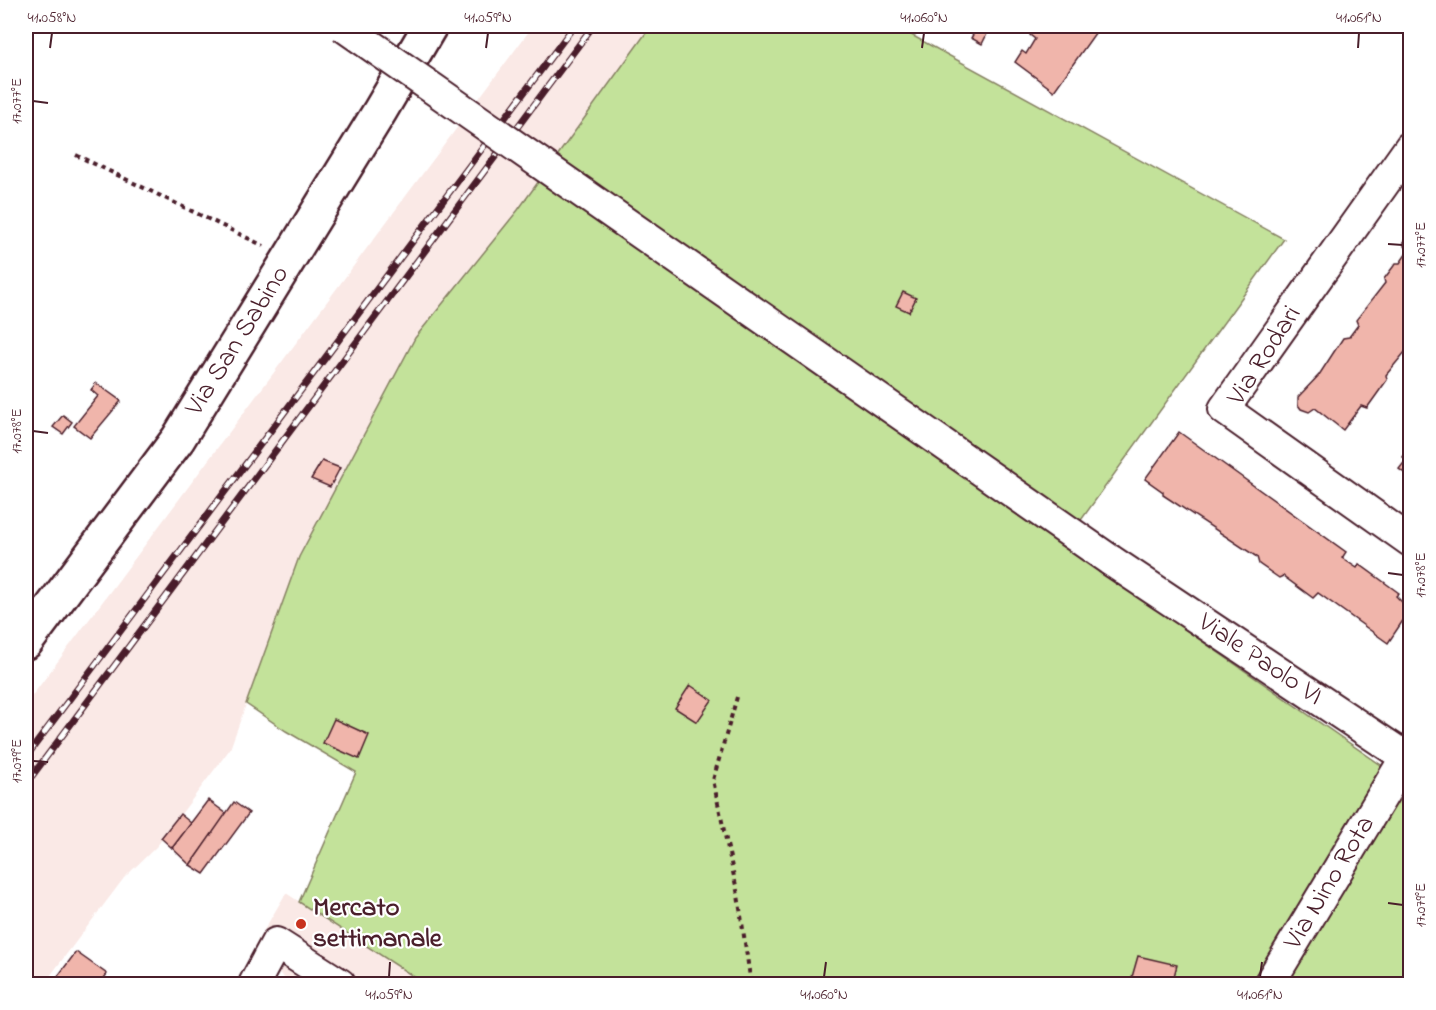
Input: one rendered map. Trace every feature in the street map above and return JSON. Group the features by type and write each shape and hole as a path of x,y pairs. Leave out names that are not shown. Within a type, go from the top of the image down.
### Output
{"street":[{"name":"Viale Paolo VI","path":"343,26 1110,560 1409,756"},
{"name":"Via San Sabino","path":"26,642 178,439 430,26"},
{"name":"Via Rodari","path":"1410,147 1224,409 1410,541"},
{"name":"Via Nino Rota","path":"1269,984 1409,756"},
{"path":"254,984 276,943 340,984"}],"path":[{"path":"76,154 289,258"},
{"path":"737,697 713,780 738,895 751,984"}],"shaded area":[{"path":"533,26 651,26 518,210 415,338 299,557 230,749 157,846 124,878 44,984 26,984 26,704"},
{"name":"Mercato settimanale","path":"286,893 425,984 294,984 283,977 254,947"}],"green space":[{"path":"651,26 895,26 1284,239 1063,545 1410,785 1410,984 425,984 299,902 356,772 286,731 246,704 299,557 415,338 518,210"}],"building":[{"path":"978,26 991,26 982,44 971,38"},
{"path":"1036,26 1093,26 1098,29 1054,91 1015,62 1022,51 1026,54 1035,39 1030,35"},
{"path":"1410,232 1410,346 1386,375 1387,380 1367,408 1361,406 1343,430 1315,408 1309,412 1301,409 1298,405 1298,397 1319,375 1343,338 1349,337 1358,325 1356,320 1385,283 1384,279 1409,250 1404,246 1404,241"},
{"path":"903,292 916,298 909,312 896,306"},
{"path":"96,383 121,401 90,438 74,426 98,396 91,390"},
{"path":"63,415 72,422 63,434 53,427"},
{"path":"1179,432 1346,552 1342,558 1357,568 1359,564 1399,593 1396,596 1410,610 1388,643 1318,593 1313,598 1283,576 1279,578 1259,564 1257,557 1163,495 1163,492 1145,479"},
{"path":"1410,446 1410,477 1399,469 1407,459 1403,457"},
{"path":"322,461 340,468 330,487 311,479"},
{"path":"690,685 712,700 697,722 675,708"},
{"path":"334,719 369,735 359,759 323,743"},
{"path":"208,800 227,814 190,865 172,848"},
{"path":"234,802 249,813 204,874 190,865"},
{"path":"180,814 191,823 172,848 161,838"},
{"path":"76,952 107,974 100,984 52,984"},
{"path":"1138,956 1177,965 1172,984 1130,984"}],"railway":[{"path":"26,757 574,26"},
{"path":"26,784 593,26"}],"place":[{"name":"Mercato settimanale","path":"301,924"}]}
